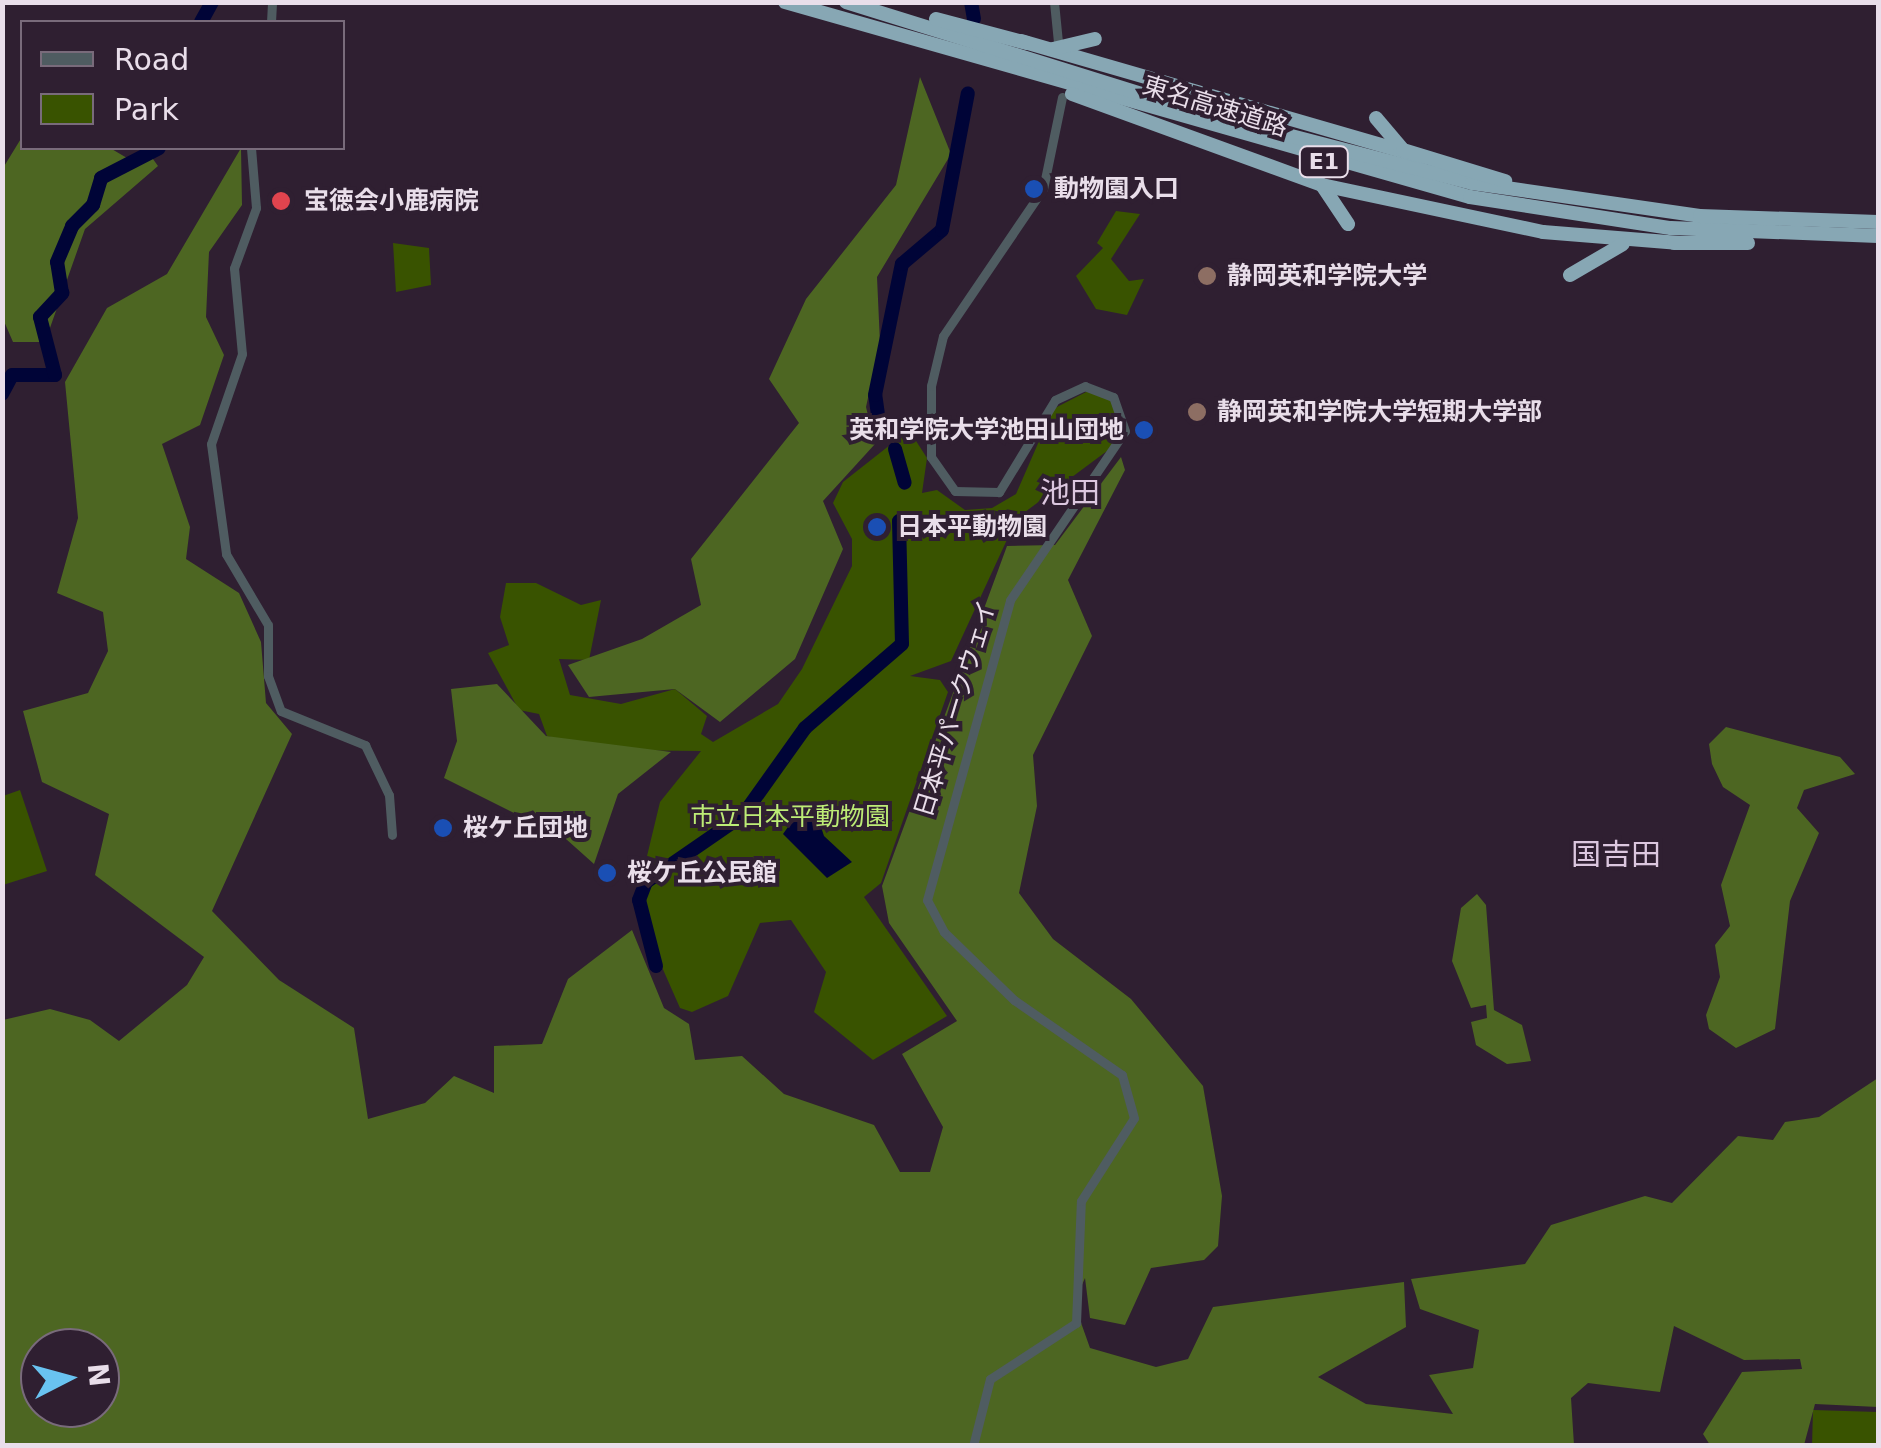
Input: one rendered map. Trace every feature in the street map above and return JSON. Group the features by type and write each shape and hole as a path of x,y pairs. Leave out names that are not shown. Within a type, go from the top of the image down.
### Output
{"highway":[{"name":"東名高速道路","path":"785,2 1310,158 1542,211 1737,234 1878,238"},
{"name":"東名高速道路","path":"846,2 1397,166 1614,206 1878,222"},
{"path":"862,2 1055,50 1095,40"},
{"path":"1020,41 1423,157 1614,206"},
{"path":"1038,76 1142,124 1322,186 1510,227 1680,243"},
{"path":"1376,118 1396,145 1423,157"},
{"path":"1322,186 1348,224"},
{"path":"1570,275 1612,246 1878,238"}],"street":[{"path":"1054,2 1058,42"},
{"name":"日本平パークウェイ","path":"973,1446 990,1379 1076,1323 1080,1201 1126,1144 1134,1118 1122,1076 1014,1000 944,932 927,900 1010,600 1124,431 1113,397 1085,386 1054,400 999,492 955,492 931,457 931,386 943,336 1043,189 1062,97"},
{"path":"251,150 256,208 234,268 242,354 211,444 226,554 268,625 268,676 281,711 365,744 388,795 392,836"}],"green space":[{"path":"920,77 951,154 877,277 880,343 866,407 875,444 823,501 843,549 795,659 720,722 675,689 589,697 568,665 642,639 701,605 691,559 799,423 769,379 806,299 896,185"},
{"path":"20,140 20,150 113,150 127,158 146,150 158,166 85,229 45,342 13,342 3,319 3,168"},
{"path":"241,150 242,205 209,252 206,317 224,355 200,425 162,444 190,527 186,559 239,593 261,642 266,703 292,734 212,911 279,980 354,1028 368,1119 425,1103 454,1076 494,1093 494,1046 542,1044 568,979 632,930 664,1008 689,1024 695,1060 742,1056 784,1094 874,1125 900,1172 930,1172 943,1127 902,1054 957,1021 889,923 882,886 1007,546 1055,545 1121,457 1125,470 1068,580 1092,636 1033,755 1037,806 1019,893 1053,939 1131,999 1203,1086 1222,1196 1218,1246 1204,1260 1151,1268 1125,1325 1090,1318 1085,1278 1074,1303 1090,1348 1156,1367 1188,1359 1213,1307 1404,1282 1406,1327 1318,1377 1366,1404 1453,1414 1429,1375 1473,1368 1479,1330 1420,1309 1411,1279 1525,1264 1551,1225 1645,1196 1672,1203 1738,1136 1773,1140 1785,1122 1819,1117 1878,1078 1878,1407 1815,1404 1804,1445 1710,1445 1703,1434 1742,1372 1802,1369 1800,1359 1744,1360 1674,1326 1660,1392 1588,1383 1571,1398 1574,1445 3,1446 3,1020 50,1009 90,1020 119,1041 187,985 204,957 95,875 109,814 42,782 23,711 88,693 108,651 103,612 57,593 78,518 65,382 107,308 167,274"},
{"path":"1116,211 1140,214 1111,259 1129,281 1144,279 1127,315 1096,309 1076,276 1103,248 1097,243"},
{"path":"393,243 429,248 431,285 396,292"},
{"name":"市立日本平動物園","path":"1090,390 1112,401 1119,421 1111,448 1017,518 951,661 910,676 940,680 948,692 881,883 864,897 947,1016 873,1060 814,1012 826,972 791,920 760,923 728,996 692,1012 680,1008 635,906 660,802 701,751 606,750 547,736 539,714 519,710 488,653 509,645 500,617 506,583 536,583 581,605 601,600 589,660 559,659 570,695 621,704 675,689 707,716 701,734 713,742 778,704 802,669 852,566 852,539 833,503 843,482 909,430 927,458 922,493 937,490 965,510 992,508 1016,494 1053,409"},
{"path":"497,684 546,736 671,752 618,794 594,864 566,839 444,778 457,741 451,689"},
{"path":"1726,727 1840,757 1855,774 1804,790 1797,808 1819,833 1790,901 1775,1029 1736,1048 1709,1029 1706,1015 1720,977 1715,945 1730,926 1721,885 1750,805 1723,787 1712,764 1709,744"},
{"path":"20,790 47,871 3,885 3,796"},
{"path":"1477,894 1486,905 1494,1010 1522,1025 1531,1061 1507,1064 1476,1045 1471,1022 1487,1018 1486,1005 1471,1008 1452,961 1461,908"},
{"path":"1813,1410 1878,1412 1878,1445 1812,1446"}],"shaded area":[{"path":"828,806 817,815 824,836 852,862 827,878 783,834 798,813"}],"waterway":[{"path":"202,20 212,2"},
{"path":"971,2 974,19"},
{"path":"880,429 875,395 902,264 942,230 968,93"},
{"path":"2,394 12,375 55,375 40,317 62,293 57,262 72,226 93,205 101,178 155,150"},
{"path":"895,449 905,483"},
{"path":"656,966 639,900 646,882 743,815 805,728 902,644 899,521"}],"place":[{"name":"動物園入口","path":"1034,189"},
{"name":"宝徳会小鹿病院","path":"281,201"},
{"name":"静岡英和学院大学","path":"1207,276"},
{"name":"静岡英和学院大学短期大学部","path":"1197,412"},
{"name":"英和学院大学池田山団地","path":"1144,430"},
{"name":"日本平動物園","path":"877,527"},
{"name":"桜ケ丘団地","path":"443,828"},
{"name":"桜ケ丘公民館","path":"607,873"}],"district":[{"name":"池田","path":"1070,493"},
{"name":"国吉田","path":"1616,855"}]}
